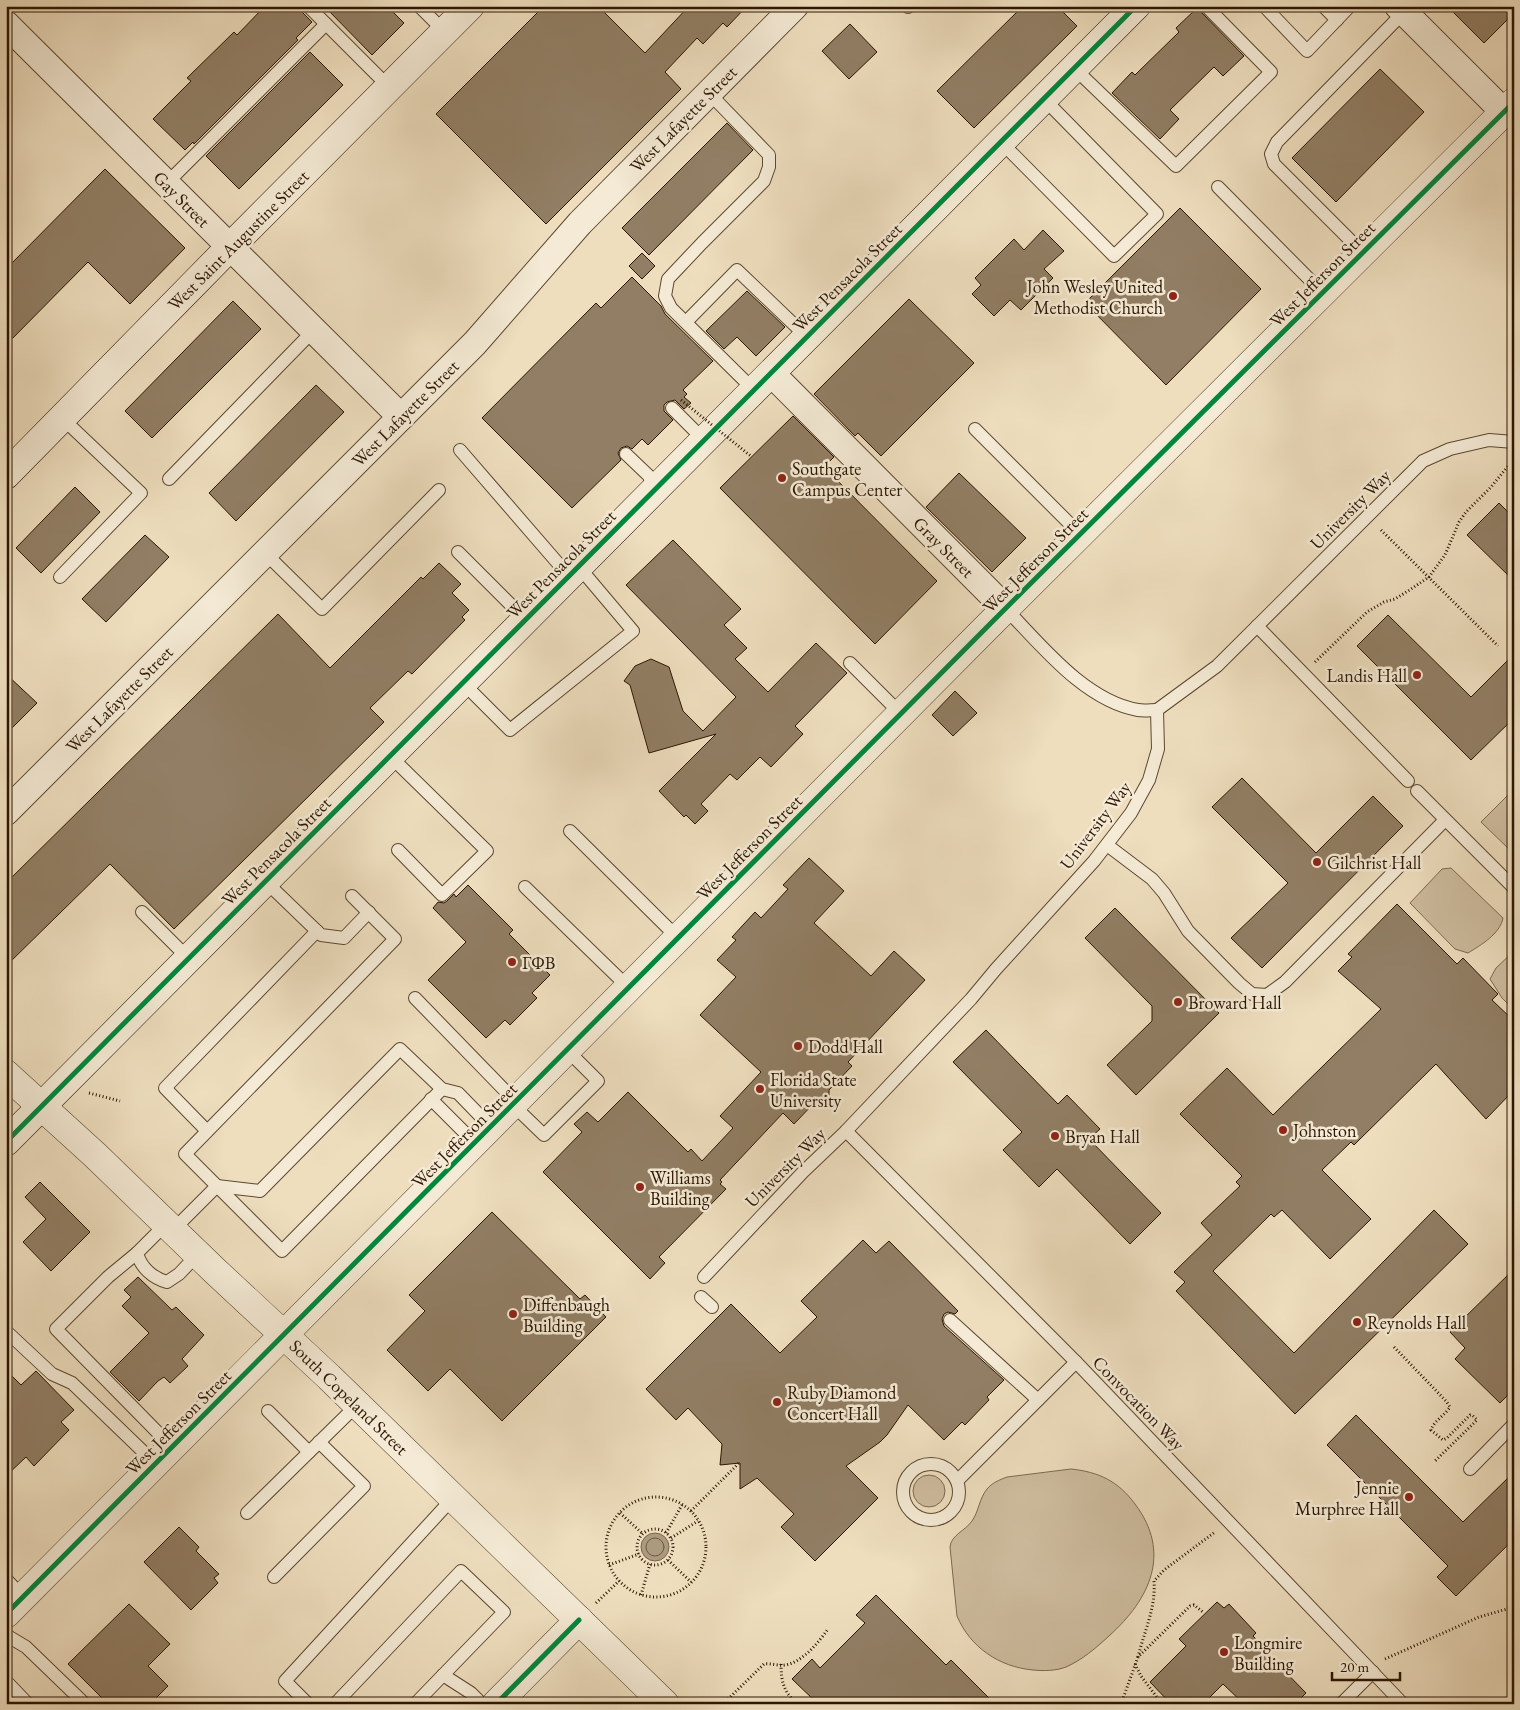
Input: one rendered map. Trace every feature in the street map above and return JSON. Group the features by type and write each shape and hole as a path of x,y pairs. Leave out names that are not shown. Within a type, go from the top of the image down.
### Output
{"street":[{"path":"6,13 13,6"},
{"name":"West Saint Augustine Street","path":"6,475 470,6"},
{"name":"West Lafayette Street","path":"6,812 475,343 580,223 795,6"},
{"name":"West Pensacola Street","path":"6,1142 1136,6"},
{"path":"1402,8 1509,107"},
{"name":"Gay Street","path":"6,24 401,417"},
{"name":"West Jefferson Street","path":"12,1597 164,1455 900,714 1509,107"},
{"name":"Gray Street","path":"762,382 1006,609"},
{"name":"South Copeland Street","path":"6,1074 95,1155 358,1405 665,1704"},
{"path":"496,1704 579,1620"}],"lane":[{"path":"308,6 390,87"},
{"path":"419,6 445,32"},
{"path":"1074,68 1176,166 1271,72 1206,6"},
{"path":"1264,6 1307,51 1350,6"},
{"path":"1323,6 1337,20"},
{"path":"1363,253 1274,164 1271,154 1277,142 1402,8"},
{"path":"167,183 326,24"},
{"path":"709,93 769,155 769,167 764,180 668,279 665,296 671,308 686,322 762,382"},
{"path":"1001,142 1114,256 1156,214 1044,99"},
{"path":"1218,187 1323,292"},
{"path":"686,322 737,270 807,337"},
{"path":"169,479 314,330"},
{"path":"677,404 704,440"},
{"path":"60,577 141,493 62,418"},
{"path":"975,429 1080,534"},
{"name":"University Way","path":"704,1277 971,999 1132,813 1150,780 1158,749 1157,710 1217,666 1423,461 1450,449 1489,440 1514,442"},
{"path":"460,450 633,631 510,730 463,683"},
{"path":"626,454 648,476 654,491"},
{"path":"265,553 322,609 439,490"},
{"path":"458,552 526,620"},
{"name":"Gray Street","path":"1006,609 1064,668 1098,694 1119,705 1138,710 1157,710"},
{"path":"1257,626 1445,820 1514,888"},
{"path":"850,663 900,714"},
{"path":"390,756 486,851 442,894 398,850"},
{"path":"1106,845 1152,879 1168,899 1188,931 1238,983 1252,994 1267,995 1285,982 1445,820"},
{"path":"570,831 678,938"},
{"path":"265,881 321,935 344,938 368,912"},
{"path":"525,887 628,988"},
{"path":"352,896 396,939 185,1154 282,1251 442,1089"},
{"path":"142,912 189,959"},
{"path":"207,1131 165,1088 318,931"},
{"path":"415,998 544,1135 598,1081 567,1050"},
{"path":"164,1455 56,1329 108,1277 217,1186 260,1190 400,1048 442,1089 458,1093 483,1135"},
{"path":"431,1100 483,1135"},
{"name":"Convocation Way","path":"846,1131 1076,1362 1403,1704"},
{"path":"137,1253 140,1263 156,1279 167,1282 179,1274 198,1254"},
{"path":"701,1296 712,1307"},
{"path":"950,1320 1038,1400"},
{"path":"6,1331 52,1374 72,1382 164,1455"},
{"path":"957,1481 1076,1362"},
{"path":"247,1513 358,1405"},
{"path":"268,1411 309,1452"},
{"path":"1470,1469 1514,1424"},
{"path":"274,1577 364,1486 319,1442"},
{"path":"926,1464 936,1464 945,1467 957,1481 959,1493 957,1503 944,1517 934,1520 916,1516 909,1510 904,1501 902,1491 904,1481 909,1473 917,1467 926,1464"},
{"path":"308,1704 285,1681 453,1498"},
{"path":"336,1704 461,1571 504,1612 415,1704"},
{"path":"6,1636 26,1647 85,1704"},
{"path":"1341,1704 1373,1672"},
{"path":"443,1675 470,1693 482,1704"},
{"path":"8,1685 28,1704"}],"path":[{"path":"677,404 752,457"},
{"path":"1313,664 1367,612 1384,602 1408,592 1429,577 1444,555 1459,522 1466,512 1491,487 1514,459"},
{"path":"1381,530 1498,646"},
{"path":"88,1093 120,1101"},
{"path":"1394,1347 1450,1406 1432,1427 1431,1430 1439,1438 1443,1440 1447,1438 1470,1415 1477,1420 1434,1461"},
{"path":"691,1511 740,1462"},
{"path":"657,1497 670,1499 691,1511 703,1530 706,1544 704,1558 699,1571 691,1582 680,1591 668,1596 640,1595 625,1587 609,1565 606,1549 608,1533 620,1513 631,1504 643,1499 657,1497"},
{"path":"666,1533 682,1505"},
{"path":"620,1513 643,1534"},
{"path":"671,1538 698,1521"},
{"path":"654,1529 666,1533 671,1538 673,1547 673,1553 668,1560 660,1565 643,1561 639,1554 638,1545 643,1534 654,1529"},
{"path":"1121,1704 1153,1608 1155,1595 1154,1581 1164,1570 1215,1532"},
{"path":"609,1565 639,1554"},
{"path":"668,1560 691,1582"},
{"path":"640,1595 650,1564"},
{"path":"579,1620 619,1581"},
{"path":"1138,1657 1190,1606 1194,1605 1203,1612"},
{"path":"1385,1659 1479,1617 1514,1607"},
{"path":"723,1704 764,1664 785,1665 798,1659 828,1629"},
{"path":"781,1664 784,1687 797,1704"},
{"path":"1135,1664 1162,1704"}],"shaded area":[{"path":"1514,789 1514,854 1481,822"},
{"path":"1451,868 1503,918 1494,934 1468,953 1455,949 1410,903 1442,869"},
{"path":"1514,951 1514,1010 1502,998 1490,979 1496,968"},
{"path":"1071,1469 1099,1475 1115,1484 1129,1496 1146,1522 1152,1540 1154,1558 1151,1574 1145,1591 1136,1607 1104,1640 1083,1657 1066,1667 1041,1671 1009,1665 997,1660 978,1646 957,1616 951,1543 972,1521 984,1493 993,1483 1007,1477"},
{"path":"929,1475 941,1479 945,1491 941,1503 929,1507 917,1503 913,1491 917,1479"}],"water":[{"path":"655,1533 665,1537 669,1547 665,1557 655,1561 645,1557 641,1547 645,1537"}],"building":[{"path":"265,6 300,6 302,12 312,22 296,38 298,40 194,144 193,142 185,150 153,119 191,81 187,78 234,32 237,35"},
{"path":"320,6 387,6 404,23 372,55 326,8 324,10"},
{"path":"544,6 598,6 645,53 689,6 747,6 727,27 723,23 703,44 697,38 665,72 681,89 546,224 436,114"},
{"path":"1023,6 1057,6 1077,26 974,128 937,91"},
{"path":"1447,6 1514,6 1514,13 1484,43"},
{"path":"1197,8 1244,56 1223,76 1214,67 1170,110 1179,119 1160,139 1112,93 1132,72 1135,75 1179,32 1176,28"},
{"path":"850,24 877,52 849,79 822,51"},
{"path":"310,52 343,85 239,189 206,156"},
{"path":"1380,69 1424,112 1336,202 1292,158"},
{"path":"727,123 753,150 649,255 622,228"},
{"path":"105,169 185,248 130,304 88,262 6,345 6,269"},
{"name":"John Wesley United Methodist Church","path":"1180,208 1261,289 1166,385 1085,303"},
{"path":"1043,230 1064,251 1044,269 1053,278 1021,310 1010,300 994,316 972,294 981,285 975,278 1014,239 1024,250"},
{"path":"642,253 655,266 642,279 629,266"},
{"path":"632,277 661,306 665,314 713,361 683,390 687,394 684,397 691,403 684,409 675,400 667,402 664,405 664,411 673,420 648,445 642,439 632,449 627,446 621,448 618,453 621,460 572,508 482,418 596,303 601,308"},
{"path":"747,291 785,327 756,356 737,337 724,349 706,331"},
{"path":"909,299 974,363 881,456 858,433 855,436 814,394"},
{"path":"233,301 261,329 152,438 125,411"},
{"path":"316,385 344,412 236,521 209,493"},
{"path":"793,416 834,457 824,467 937,581 875,644 720,488"},
{"path":"959,473 1026,538 992,572 926,507"},
{"path":"75,487 100,512 41,573 16,548"},
{"path":"1499,503 1514,518 1514,581 1467,535"},
{"path":"145,535 169,557 106,622 82,599"},
{"path":"673,540 741,609 724,625 747,648 735,659 768,692 816,643 847,673 795,726 803,734 771,767 760,757 737,780 730,774 701,804 708,811 695,824 686,815 684,817 659,791 716,734 649,753 630,685 624,681 635,666 651,659 669,667 683,711 703,731 736,697 626,585"},
{"path":"439,563 461,584 452,593 469,610 462,617 465,620 412,674 408,671 370,708 384,722 174,929 110,864 6,966 6,883 278,614 330,668 421,577 423,579"},
{"name":"Landis Hall","path":"1388,615 1471,697 1514,654 1514,718 1471,760 1357,646"},
{"path":"6,674 37,703 6,734"},
{"path":"955,691 977,713 953,736 932,715"},
{"name":"Gilchrist Hall","path":"1242,778 1316,853 1373,796 1403,826 1262,968 1231,938 1288,883 1212,807"},
{"path":"809,858 844,891 814,923 871,976 894,951 925,980 848,1062 852,1066 829,1090 829,1099 817,1100 794,1124 783,1113 720,1180 722,1182 720,1184 726,1189 659,1257 665,1263 650,1279 543,1172 582,1132 574,1124 587,1112 598,1122 628,1092 688,1152 691,1149 702,1161 733,1128 720,1116 761,1072 700,1015 736,977 717,960 736,940 732,937 755,912 761,918 788,889 783,885"},
{"name":"ΓΦΒ","path":"468,885 513,930 509,934 550,975 532,993 537,998 510,1025 505,1020 486,1038 428,980 466,942 433,908 438,902 444,903 454,894 456,897"},
{"path":"1397,904 1457,964 1463,958 1498,994 1492,1000 1514,1021 1514,1090 1486,1119 1436,1064 1354,1145 1351,1142 1322,1170 1371,1219 1330,1259 1282,1210 1274,1217 1271,1214 1213,1271 1294,1353 1434,1210 1468,1244 1295,1414 1176,1291 1185,1282 1174,1272 1212,1235 1201,1223 1240,1186 1236,1182 1242,1176 1180,1114 1227,1068 1273,1115 1381,1009 1338,971 1352,957 1348,954"},
{"name":"Broward Hall","path":"1115,908 1219,1013 1136,1095 1107,1065 1152,1021 1152,1006 1085,938"},
{"name":"Bryan Hall","path":"986,1030 1058,1104 1067,1095 1100,1129 1089,1139 1161,1213 1130,1244 1057,1169 1039,1187 1003,1150 1022,1132 953,1062"},
{"path":"40,1182 90,1232 51,1271 23,1242 46,1219 25,1197"},
{"name":"Diffenbaugh Building","path":"492,1212 580,1299 585,1295 606,1317 502,1421 450,1369 428,1391 387,1350 425,1311 409,1295"},
{"name":"Ruby Diamond Concert Hall","path":"863,1240 876,1253 889,1241 958,1311 955,1314 948,1312 944,1314 942,1319 944,1326 1004,1380 987,1397 989,1400 965,1425 962,1422 944,1440 908,1405 880,1442 846,1466 878,1498 815,1561 781,1527 794,1514 757,1478 740,1489 740,1463 720,1465 722,1444 688,1408 676,1420 646,1389 731,1304 780,1353 817,1317 801,1301"},
{"path":"1514,1269 1514,1389 1500,1403 1455,1359 1465,1348 1450,1332"},
{"path":"138,1277 172,1310 176,1307 204,1335 182,1359 188,1366 170,1383 164,1377 158,1381 139,1401 110,1372 149,1333 122,1306 131,1297 124,1290"},
{"path":"6,1370 21,1385 36,1371 74,1410 61,1422 69,1430 34,1466 26,1457 6,1476"},
{"name":"Jennie Murphree Hall","path":"1356,1415 1463,1522 1514,1472 1514,1539 1456,1596 1437,1577 1448,1566 1327,1445"},
{"path":"179,1527 199,1547 196,1551 219,1574 214,1578 218,1583 191,1610 144,1562"},
{"path":"876,1595 946,1665 951,1660 995,1704 818,1704 792,1679 812,1659 820,1668 865,1623 856,1615"},
{"name":"Longmire Building","path":"1217,1602 1224,1608 1229,1604 1256,1633 1253,1636 1268,1651 1268,1654 1306,1693 1295,1704 1244,1704 1223,1684 1203,1704 1171,1704 1150,1682 1186,1646 1179,1639"},
{"path":"129,1604 170,1644 148,1666 168,1686 150,1704 108,1704 68,1664"}],"cycle path":[{"path":"6,1142 1136,6"},
{"path":"6,1614 993,621 1514,102"},
{"path":"496,1704 579,1620"}],"place":[{"name":"John Wesley United Methodist Church","path":"1173,296"},
{"name":"Southgate Campus Center","path":"782,478"},
{"name":"Landis Hall","path":"1417,675"},
{"name":"Gilchrist Hall","path":"1317,862"},
{"name":"ΓΦΒ","path":"512,962"},
{"name":"Broward Hall","path":"1178,1002"},
{"name":"Dodd Hall","path":"798,1046"},
{"name":"Florida State University","path":"760,1089"},
{"name":"Johnston","path":"1283,1130"},
{"name":"Bryan Hall","path":"1055,1136"},
{"name":"Williams Building","path":"640,1187"},
{"name":"Diffenbaugh Building","path":"513,1314"},
{"name":"Reynolds Hall","path":"1357,1322"},
{"name":"Ruby Diamond Concert Hall","path":"777,1402"},
{"name":"Jennie Murphree Hall","path":"1409,1497"},
{"name":"Longmire Building","path":"1224,1652"}]}
